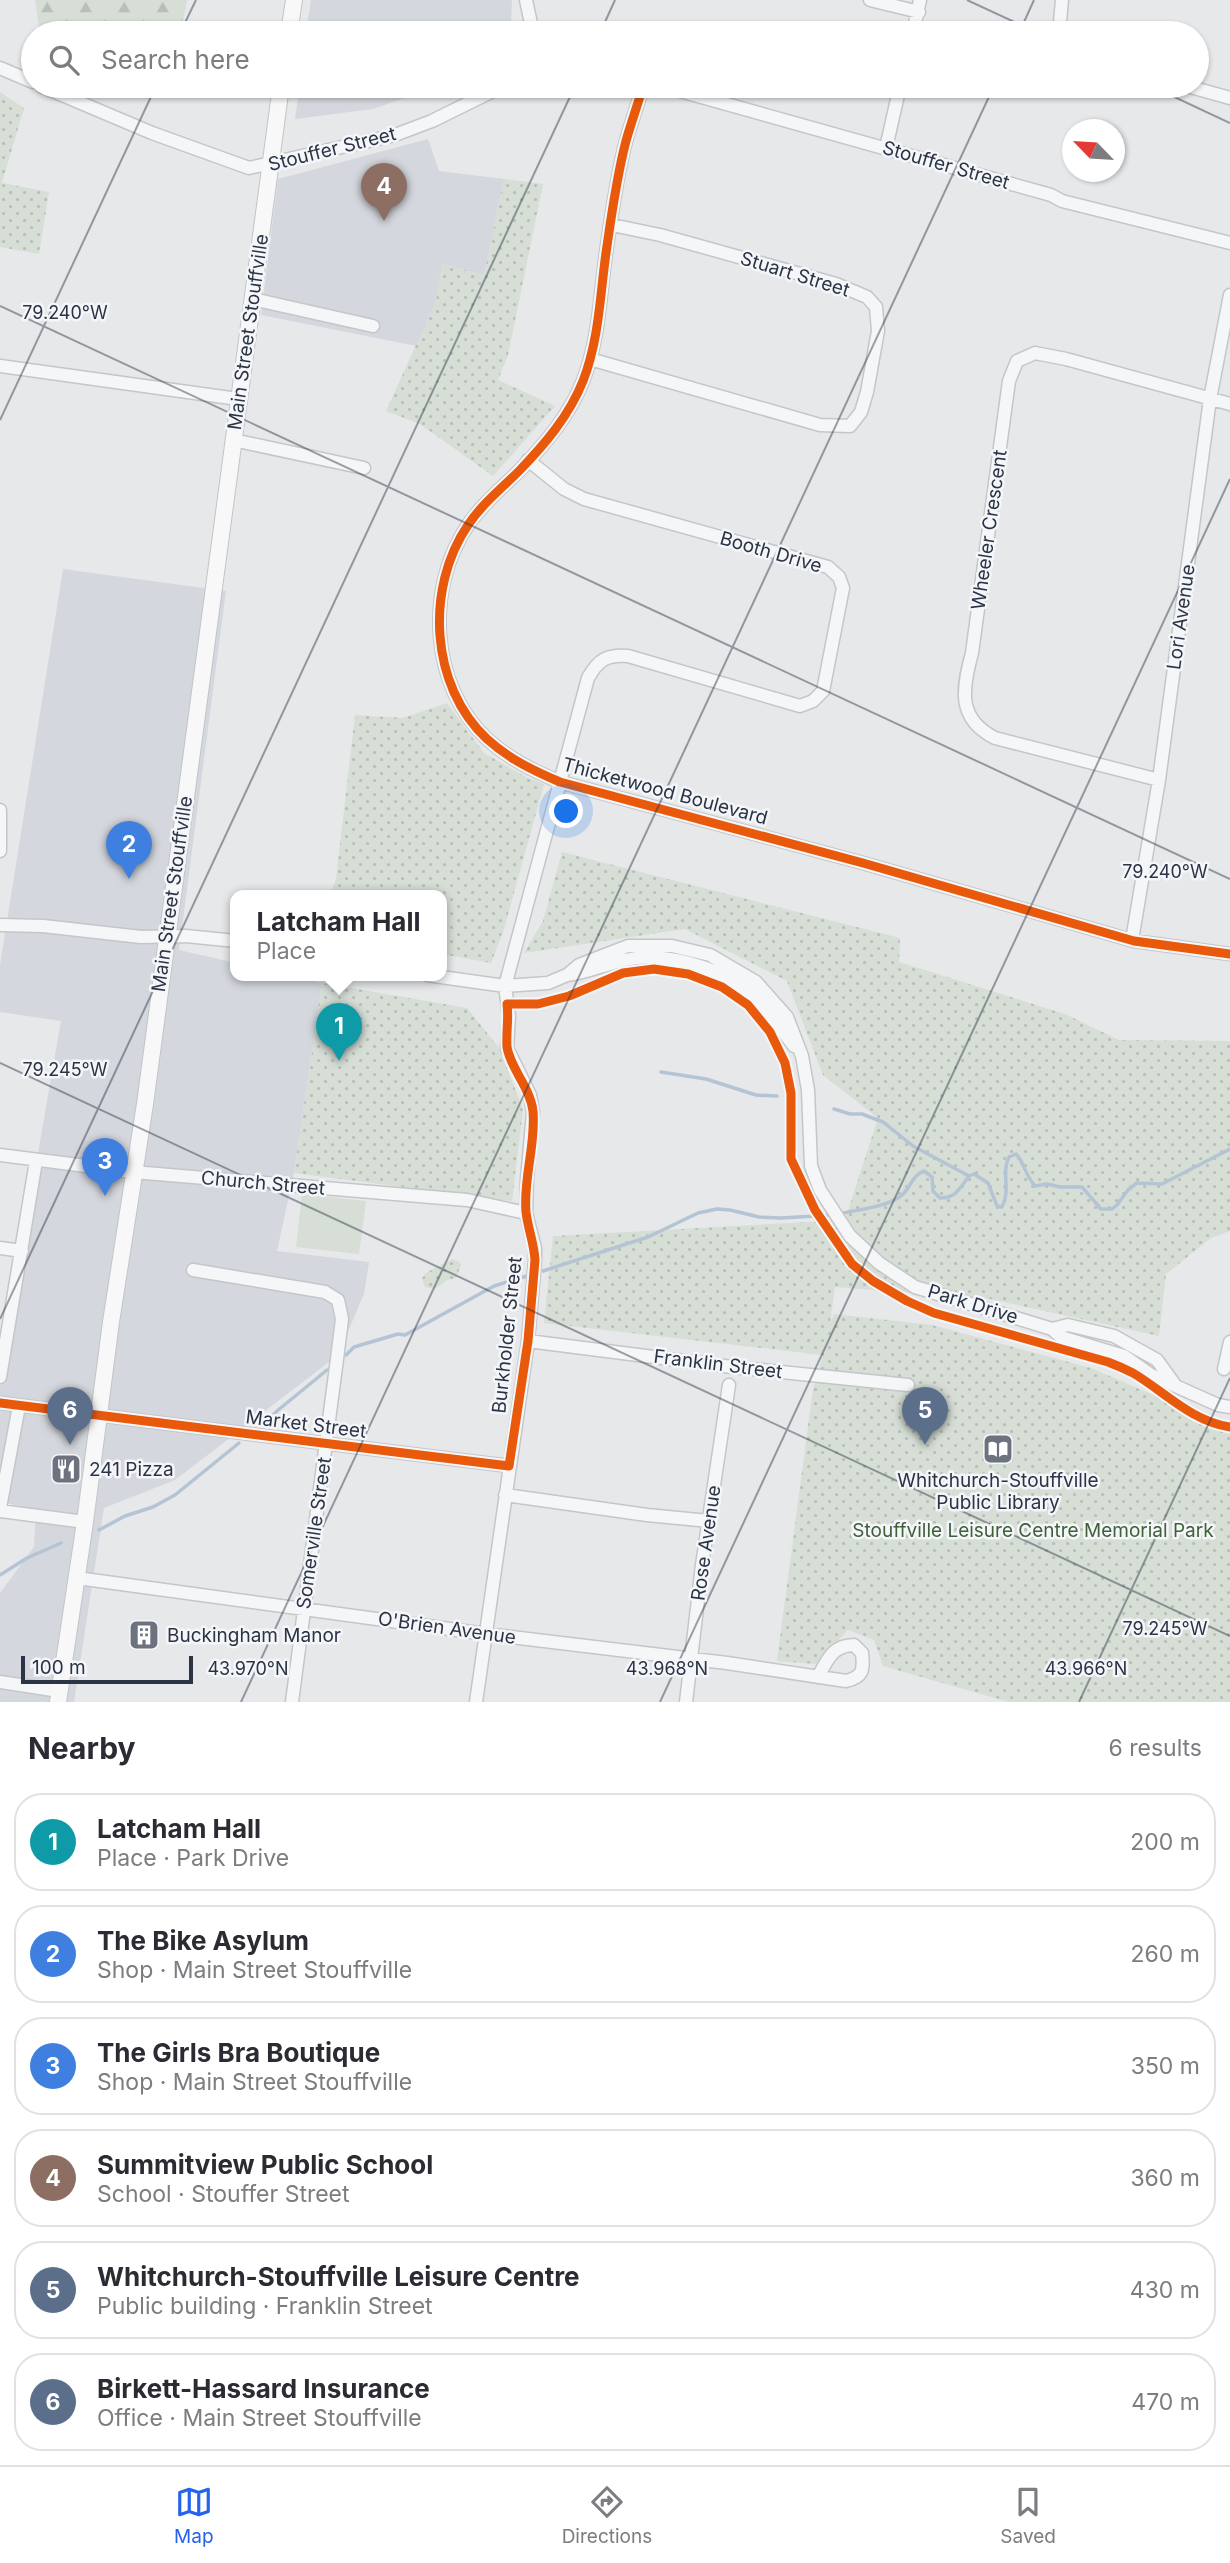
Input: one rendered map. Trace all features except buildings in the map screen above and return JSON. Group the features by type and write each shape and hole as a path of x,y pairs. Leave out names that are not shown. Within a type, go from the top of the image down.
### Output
{"main road":[{"path":"291,21 294,0"},
{"name":"Main Street Stouffville","path":"59,1696 168,936 279,98"}],"street":[{"path":"526,0 530,21"},
{"path":"870,0 919,6"},
{"path":"1060,21 1062,0"},
{"path":"0,68 21,77"},
{"path":"1209,92 1230,98"},
{"name":"Stouffer Street","path":"69,98 152,133 249,168 395,135 432,121 479,98"},
{"name":"Thicketwood Boulevard","path":"639,98 626,142 590,359 576,398 563,420 482,508 458,541 448,565 440,597 439,637 447,671 464,710 486,738 527,768 560,782 863,863 1132,940 1230,954"},
{"name":"Stouffer Street","path":"705,98 1051,195 1062,201 1230,243"},
{"path":"886,148 898,98"},
{"name":"Stuart Street","path":"590,359 820,425 850,426 861,412 867,392 878,331 876,307 867,297 836,284 660,235 612,225"},
{"name":"Lori Avenue","path":"1132,940 1159,780 1210,399 1230,295"},
{"path":"253,299 373,326"},
{"name":"Wheeler Crescent","path":"1159,780 995,738 980,730 969,715 965,702 967,672 972,653 1009,381 1017,361 1035,353 1230,404"},
{"path":"0,366 238,399"},
{"path":"233,440 364,468"},
{"name":"Booth Drive","path":"528,460 564,489 583,499 828,567 839,576 842,588 822,691 813,701 800,706 628,656 607,657 599,661 588,678 560,782"},
{"path":"505,986 560,782"},
{"path":"0,810 0,851"},
{"path":"0,925 43,926 141,937 230,941"},
{"name":"Park Drive","path":"447,978 505,986 548,983 567,975 579,965 628,946 672,946 710,955 756,982 787,1017 802,1056 808,1090 811,1166 820,1190 849,1236 878,1263 915,1287 1052,1329 1068,1325 1114,1336 1157,1360 1176,1386 1218,1405 1230,1407"},
{"name":"Burkholder Street","path":"476,1702 528,1341 535,1254 526,1213 533,1112 530,1095 507,1048 509,1016 505,986"},
{"name":"Church Street","path":"0,1156 133,1172 467,1200 526,1213"},
{"path":"0,1377 36,1161"},
{"path":"0,1248 22,1251"},
{"name":"Somerville Street","path":"193,1270 325,1292 338,1300 341,1322 292,1702"},
{"name":"Franklin Street","path":"528,1341 732,1367 908,1385"},
{"path":"1224,1369 1230,1342"},
{"name":"Rose Avenue","path":"686,1702 729,1385"},
{"name":"Market Street","path":"0,1403 509,1466"},
{"path":"19,1406 0,1509 85,1522"},
{"path":"505,1494 647,1515 709,1521"},
{"name":"O'Brien Avenue","path":"77,1577 817,1677"},
{"path":"0,1682 59,1696"}],"shaded area":[{"path":"311,0 512,0 511,21 308,21"},
{"path":"298,98 404,98 373,109 295,119"},
{"path":"428,139 439,171 504,179 484,275 442,264 436,301 416,346 261,315 278,179"},
{"path":"63,569 226,591 179,950 230,962 230,981 322,983 294,1173 277,1251 369,1262 364,1294 338,1355 175,1480 104,1508 74,1702 0,1702 0,1593 34,1547 36,1509 0,1502 0,1371 61,1021 0,1012 0,965"}],"green space":[{"path":"35,0 187,0 183,21 38,21"},
{"path":"0,92 24,108 2,183 49,192 39,254 0,247"},
{"path":"504,179 543,184 508,355 498,380 555,406 493,476 420,424 386,411 436,301 442,264 484,275"},
{"path":"447,703 484,753 544,784 504,929 491,963 447,955 447,890 332,890 336,879 355,715 403,718"},
{"name":"Stouffville Leisure Centre Memorial Park","path":"562,852 900,938 899,962 1065,1014 1119,1040 1230,1041 1230,1231 1211,1238 1166,1274 1159,1336 990,1299 835,1287 830,1323 834,1314 932,1325 1091,1368 1230,1428 1230,1702 1009,1702 883,1666 874,1640 848,1630 816,1664 777,1661 813,1389 823,1355 544,1323 553,1236 845,1220 878,1118 823,1075 787,981 685,929 524,953 543,921"},
{"path":"322,983 467,1008 500,1049 523,1110 512,1201 294,1173"},
{"path":"302,1194 366,1201 359,1254 296,1247"},
{"path":"452,1259 459,1261 461,1265 456,1278 447,1280 435,1289 425,1287 422,1278 426,1273"}],"waterway":[{"path":"661,1072 706,1079 756,1095 777,1096"},
{"path":"834,1109 850,1114 862,1114 883,1122 913,1146 969,1176 974,1174 988,1183 997,1206 1002,1207 1006,1195 1007,1163 1009,1157 1016,1154 1035,1186 1047,1184 1082,1187 1101,1209 1112,1209 1137,1183 1162,1184 1230,1149"},
{"path":"839,1214 879,1206 894,1200 924,1171 932,1177 933,1191 940,1198 954,1194 969,1176"},
{"path":"543,1271 648,1237 698,1213 717,1209 759,1217 832,1215"},
{"path":"346,1355 354,1347 398,1334 405,1335 494,1286 527,1276"},
{"path":"264,1425 327,1370"},
{"path":"99,1530 175,1495 239,1443"},
{"path":"0,1575 27,1558 61,1543"}],"cycle path":[{"path":"639,98 620,167 596,331 583,381 571,406 547,440 473,517 454,550 445,578 440,606 440,636 445,665 454,692 468,717 487,739 504,753 560,782 863,863 1134,941 1230,954"},
{"path":"0,1403 509,1466 528,1341 535,1260 526,1199 533,1111 507,1047 507,1004 538,1004 569,996 623,973 654,969 688,974 722,987 748,1005 770,1032 785,1063 791,1093 791,1159 815,1210 852,1264 873,1281 934,1313 1114,1364 1133,1373 1203,1419 1230,1427"}],"place":[{"name":"Summitview Public School","path":"384,221"},
{"name":"The Bike Asylum","path":"129,879"},
{"name":"Latcham Hall","path":"339,1061"},
{"name":"The Girls Bra Boutique","path":"105,1196"},
{"name":"Birkett-Hassard Insurance","path":"70,1445"},
{"name":"Whitchurch-Stouffville Leisure Centre","path":"925,1445"},
{"name":"Whitchurch-Stouffville Public Library","path":"998,1449"},
{"name":"241 Pizza","path":"66,1469"},
{"name":"Buckingham Manor","path":"144,1635"}]}
